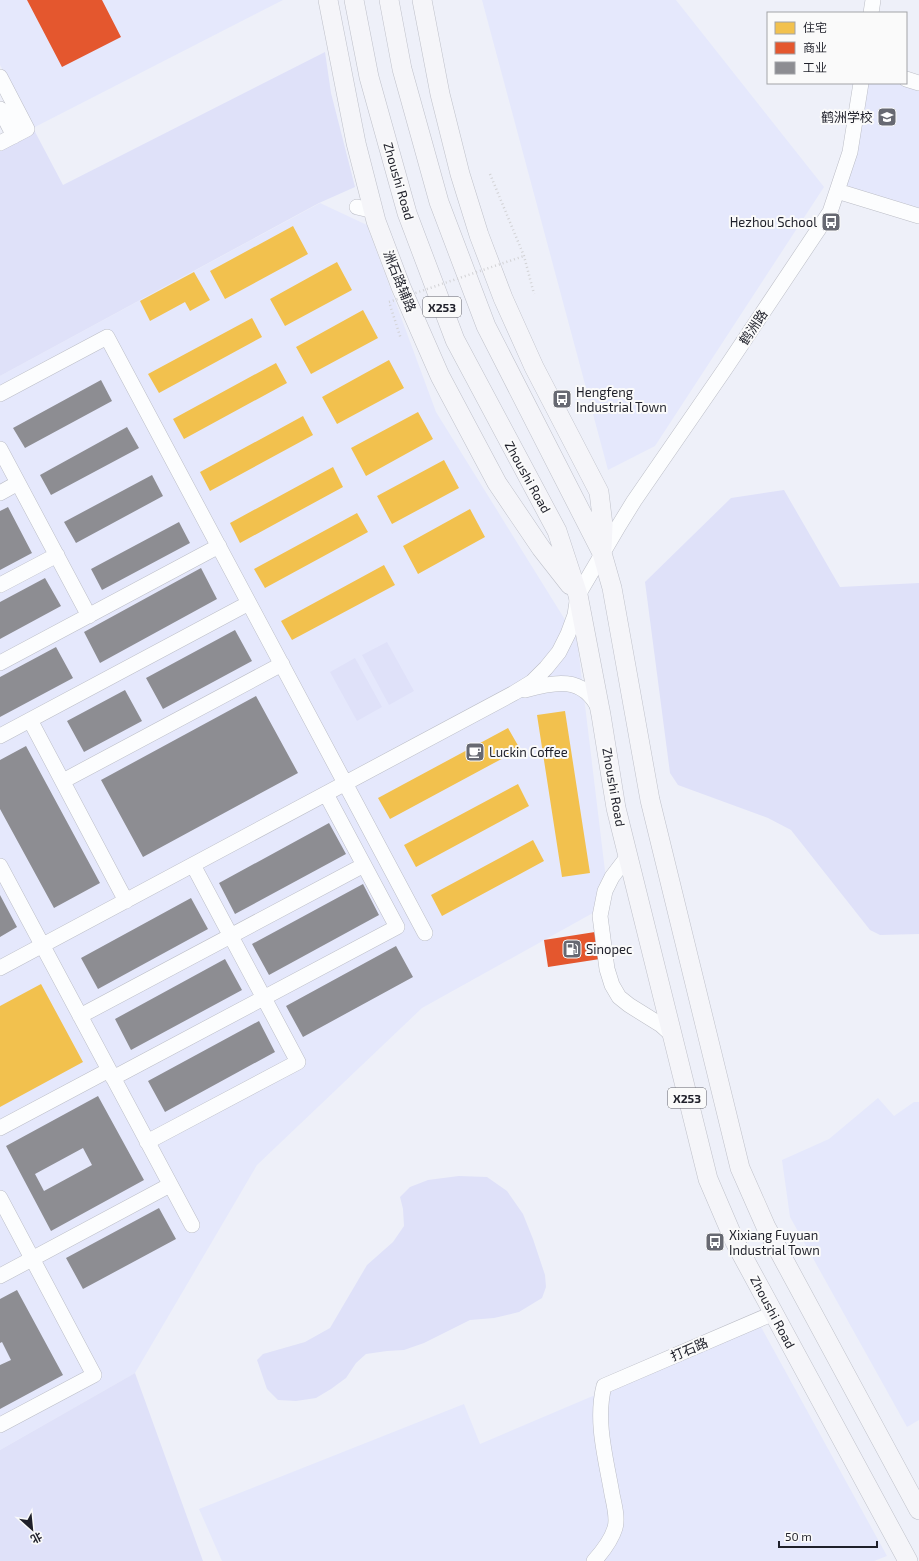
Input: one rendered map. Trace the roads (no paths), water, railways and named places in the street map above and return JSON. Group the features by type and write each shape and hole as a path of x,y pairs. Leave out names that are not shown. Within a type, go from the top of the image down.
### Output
{"main road":[{"name":"洲石路辅路","path":"328,0 356,143 365,209 440,376 497,483 540,548 578,595"},
{"name":"Zhoushi Road","path":"354,0 369,77 407,213 455,340 557,531 578,595 601,715 616,808 708,1180 735,1242 908,1561"},
{"name":"X253","path":"389,0 402,69 440,202 486,326 602,552 612,588 650,800 740,1168 766,1227 919,1510"},
{"path":"422,0 440,94 460,174 472,212 503,298 534,367 599,492 603,525 602,552"},
{"path":"486,326 556,411"}],"street":[{"path":"871,12 873,0"},
{"path":"0,77 21,133"},
{"path":"907,79 919,83"},
{"name":"鹤洲路","path":"514,693 532,682 546,668 558,652 573,621 578,595 602,552 634,501 725,369 830,212 850,152 861,84"},
{"path":"0,109 21,133"},
{"path":"0,143 21,133"},
{"path":"837,191 919,216"},
{"path":"0,394 107,337 426,933"},
{"path":"0,449 89,616"},
{"path":"0,493 18,483"},
{"path":"0,663 219,546"},
{"path":"0,585 57,555"},
{"path":"0,736 249,603"},
{"path":"63,781 282,664"},
{"path":"0,968 514,693 558,682 572,684 585,691 595,702 601,715"},
{"path":"30,720 126,901"},
{"path":"0,1128 264,998 397,927 326,794"},
{"path":"628,856 612,877 605,891 600,916 607,969 612,985 619,997 629,1005 662,1025 672,1034"},
{"path":"147,1142 298,1062 193,865"},
{"path":"80,1016 364,865"},
{"path":"0,866 192,1225"},
{"path":"0,1276 170,1185"},
{"path":"0,1198 94,1375 0,1425"},
{"name":"打石路","path":"594,1561 603,1551 616,1526 615,1510 600,1420 601,1398 604,1386 774,1313"},
{"path":"908,1561 919,1556"}],"place":[{"name":"鹤洲学校","path":"887,117"},
{"name":"Hezhou School","path":"831,222"},
{"name":"Hengfeng Industrial Town","path":"562,399"},
{"name":"Luckin Coffee","path":"475,752"},
{"name":"Sinopec","path":"572,949"},
{"name":"Xixiang Fuyuan Industrial Town","path":"715,1242"}]}
